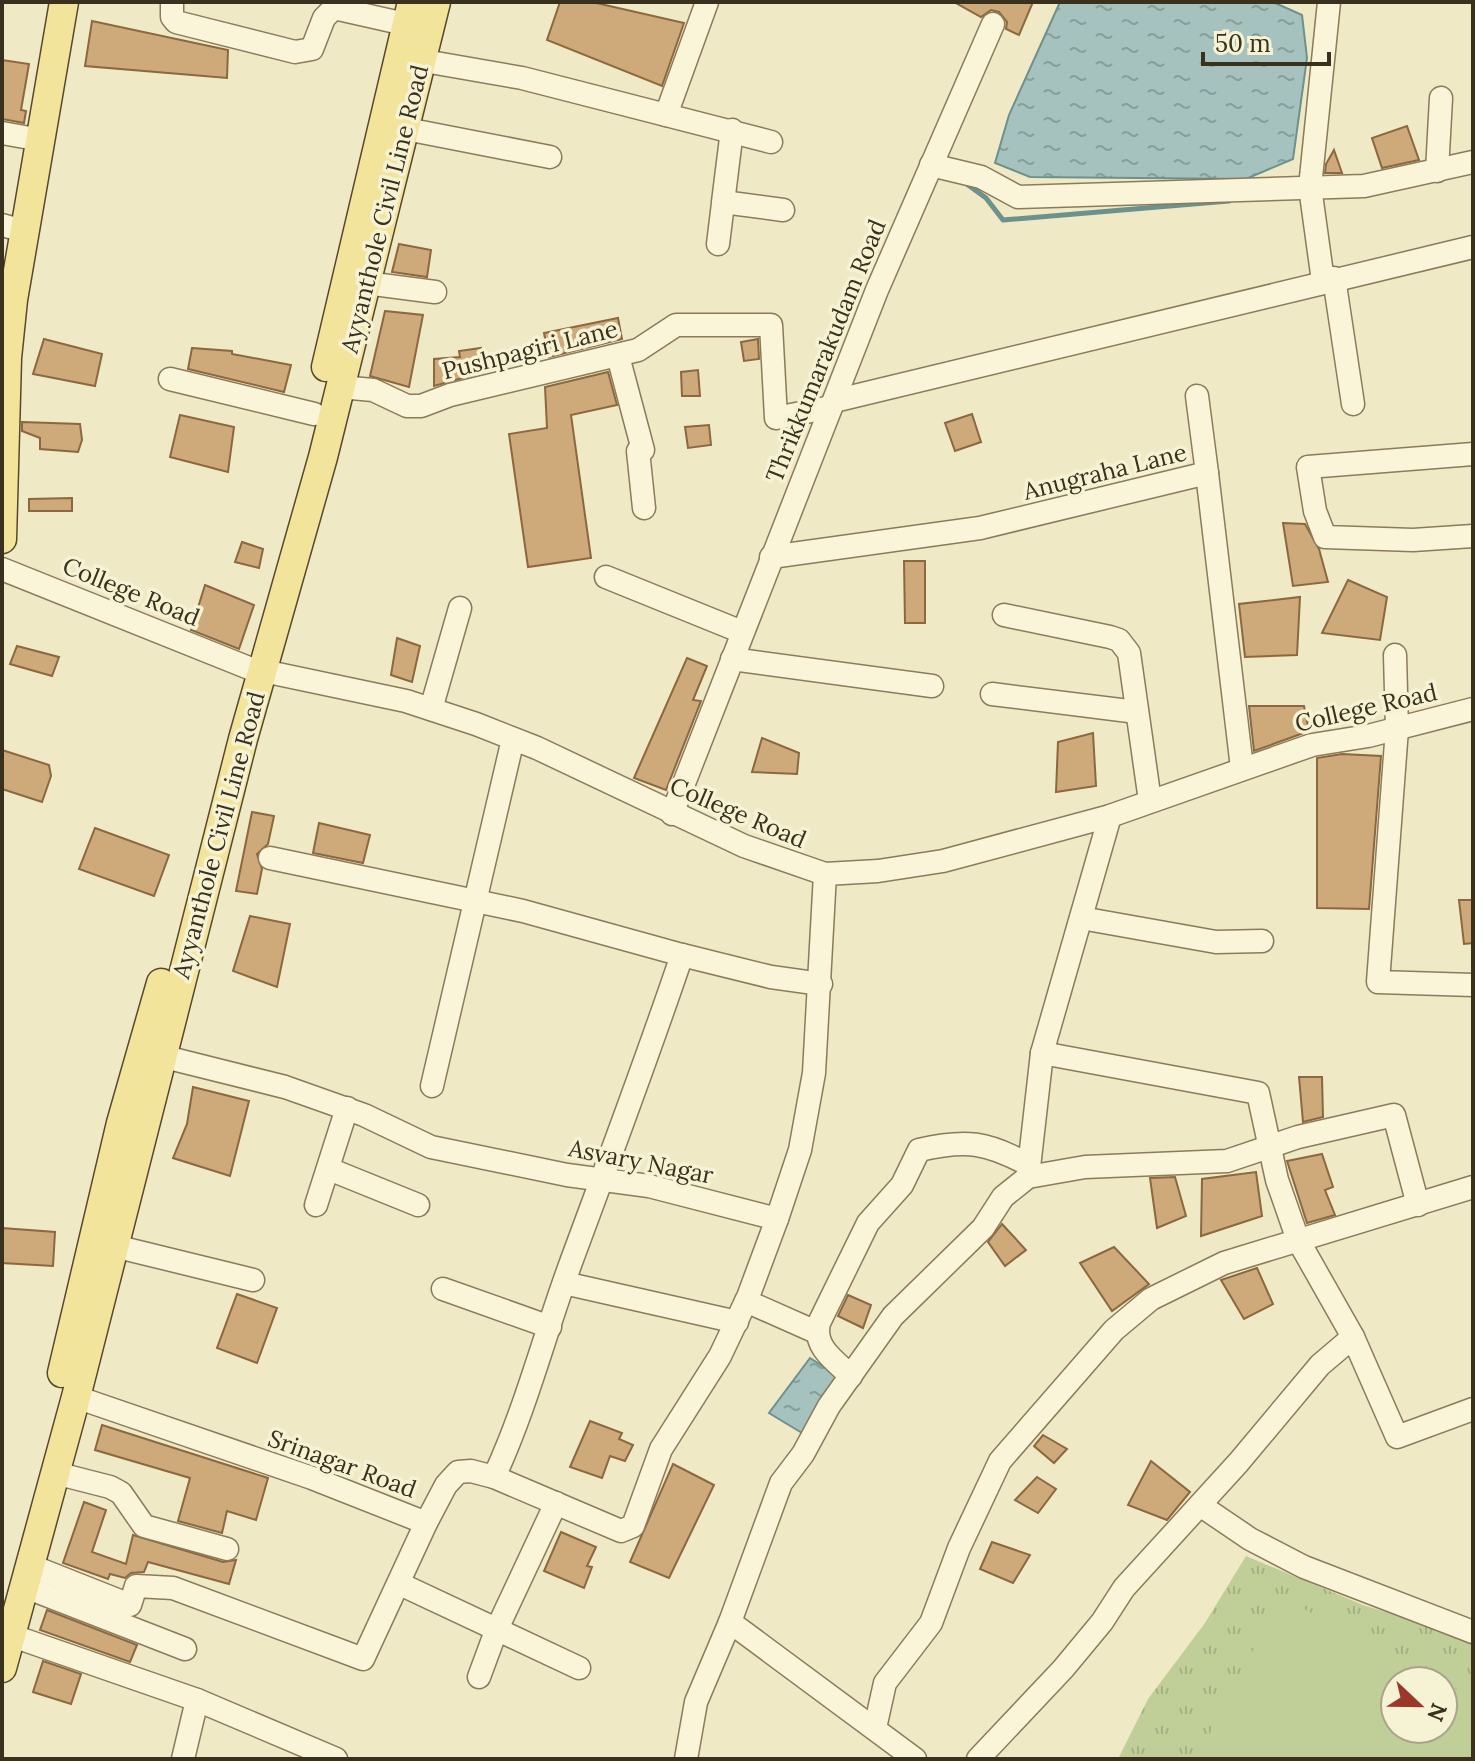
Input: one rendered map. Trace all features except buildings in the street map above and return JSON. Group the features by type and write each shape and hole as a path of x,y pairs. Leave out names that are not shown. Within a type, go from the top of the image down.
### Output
{"main road":[{"path":"2,539 8,298 13,228 41,140 64,2"},
{"name":"Ayyanthole Civil Line Road","path":"256,670 340,387 358,290 410,58 436,2"},
{"name":"Ayyanthole Civil Line Road","path":"2,1668 18,1585 55,1473 114,1246 256,670 314,414 358,290 406,129 409,13"},
{"path":"18,1585 37,1479 121,1123 256,670"}],"street":[{"path":"172,2 172,17 186,26 295,52 312,49 324,18 334,8 409,13"},
{"path":"666,115 707,2"},
{"path":"1329,2 1310,187 1353,404"},
{"name":"Thrikkumarakudam Road","path":"672,814 833,404 931,165 993,24"},
{"path":"410,58 522,78 771,142"},
{"path":"1437,171 1441,98"},
{"path":"406,129 550,157"},
{"path":"732,130 723,202 783,210"},
{"path":"718,244 732,130"},
{"path":"2,133 41,140"},
{"path":"931,165 981,177 1018,197 1384,184 1473,162"},
{"path":"833,404 1329,279 1473,247"},
{"path":"358,290 435,292"},
{"name":"Pushpagiri Lane","path":"340,387 364,388 396,404 421,406 450,395 638,350 676,325 771,325 776,418 833,404"},
{"path":"618,356 643,450 638,451 644,508"},
{"path":"170,379 314,414"},
{"path":"1197,396 1207,473"},
{"path":"1473,454 1308,467 1315,511 1325,537 1413,540 1473,536"},
{"name":"Anugraha Lane","path":"771,557 980,528 1207,473 1242,768"},
{"name":"College Road","path":"2,569 256,670 406,701 513,739 744,846 825,874 878,871 943,861 1110,816 1312,745 1397,729 1473,709"},
{"path":"606,577 742,632"},
{"path":"431,709 460,608"},
{"path":"1004,615 1119,640 1129,653 1150,801"},
{"path":"1395,655 1397,729 1378,982 1473,985"},
{"path":"732,659 932,686"},
{"path":"992,694 1137,712"},
{"path":"432,1086 513,739"},
{"path":"686,1759 696,1702 730,1622 781,1483 893,1316 983,1228 1003,1197 1029,1171 1042,1053 1110,816"},
{"path":"270,858 473,903 523,911 771,977 821,984"},
{"path":"682,955 564,1283 514,1433 494,1477 621,1531 633,1526 661,1449 688,1412 741,1312 800,1150 812,1084 821,984 825,874"},
{"path":"1081,918 1216,942 1262,941"},
{"path":"1042,1053 1252,1090 1260,1099 1277,1180 1298,1240 1353,1337 1397,1437 1473,1409"},
{"name":"Asvary Nagar","path":"161,1056 285,1087 347,1108 431,1147 602,1181 649,1186 777,1219"},
{"path":"316,1205 347,1108"},
{"path":"851,1376 823,1349 816,1332 868,1223 902,1185 919,1150 961,1141 1004,1151 1029,1171 1227,1161 1270,1146 1394,1115 1418,1205"},
{"path":"329,1169 418,1205"},
{"path":"875,1728 885,1683 931,1623 959,1548 1000,1461 1114,1330 1151,1299 1224,1263 1473,1187"},
{"path":"114,1246 253,1280"},
{"path":"564,1283 741,1312 816,1332"},
{"path":"443,1289 550,1327"},
{"path":"978,1759 1063,1669 1102,1622 1124,1588 1320,1365 1353,1337"},
{"name":"Srinagar Road","path":"76,1397 312,1478 426,1523 446,1485 458,1472 471,1471 494,1477"},
{"path":"55,1473 110,1487 121,1493 144,1526 227,1549"},
{"path":"479,1677 496,1631 556,1503"},
{"path":"1200,1505 1250,1539 1304,1567 1473,1632"},
{"path":"18,1585 130,1605 136,1586 173,1588 363,1659 426,1523"},
{"path":"400,1584 579,1668"},
{"path":"18,1585 185,1649"},
{"path":"730,1622 915,1759"},
{"path":"10,1635 197,1700 329,1758"},
{"path":"183,1759 197,1700"}],"green space":[{"path":"1246,1556 1363,1605 1473,1639 1473,1759 1118,1759 1148,1699 1205,1623"},
{"path":"1281,1597 1410,1665 1379,1665 1379,1745 1459,1745 1459,1691 1473,1698 1473,1759 1197,1758"}],"water":[{"path":"1060,2 1273,2 1302,15 1307,58 1293,159 1246,179 1030,177 995,163 1009,115"},
{"path":"810,1358 838,1376 802,1433 769,1413"}],"waterway":[{"path":"964,182 986,198 1003,220 1229,201"}]}
